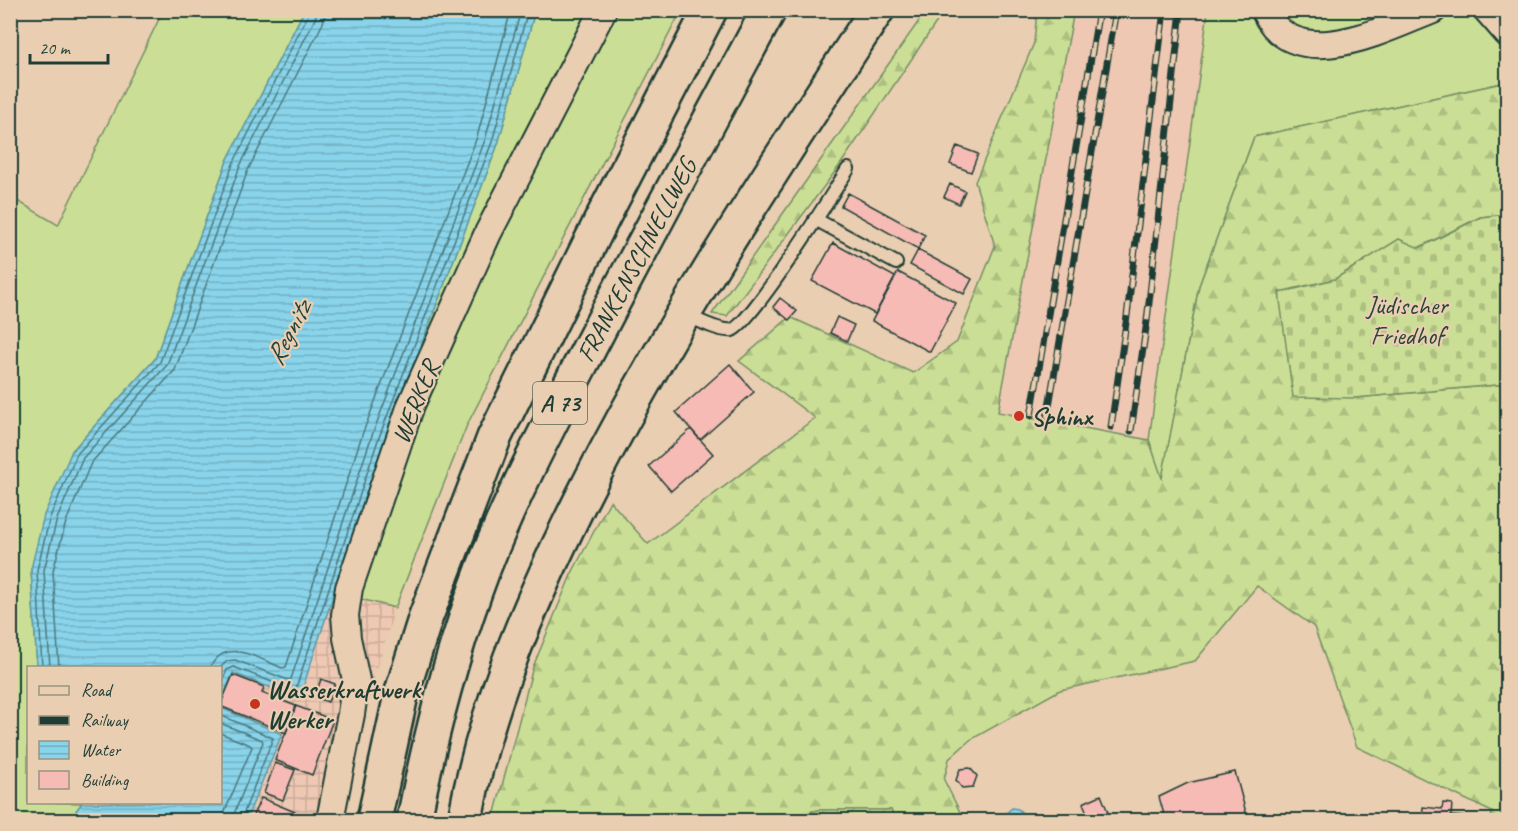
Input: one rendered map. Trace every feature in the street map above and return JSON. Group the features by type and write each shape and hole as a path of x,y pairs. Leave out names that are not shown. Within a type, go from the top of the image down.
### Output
{"main road":[{"name":"FRANKENSCHNELLWEG","path":"374,820 405,684 426,616 494,438 603,217 710,10"},
{"name":"FRANKENSCHNELLWEG","path":"414,820 437,717 462,631 485,567 530,462 646,237 769,10"},
{"path":"465,820 493,711 523,626 559,544 613,436 683,313 775,165 877,10"}],"street":[{"name":"WERKER","path":"330,820 356,680 347,638 345,615 352,578 411,405 429,364 488,233 603,10"},
{"path":"1264,10 1274,25 1296,40 1328,45 1352,40 1433,10"},
{"path":"1487,10 1508,34"}],"lane":[{"path":"683,313 724,330 732,330 741,325 762,299 849,169"},
{"path":"815,219 896,263"}],"shaded area":[{"path":"1074,11 1208,11 1149,440 998,412"},
{"path":"334,592 395,608 362,720 345,820 246,820 282,734 222,708 222,700 233,673 299,699"}],"green space":[{"path":"163,11 304,11 227,161 155,359 72,451 31,569 37,666 27,666 27,804 81,804 69,820 11,820 11,197 58,225"},
{"path":"535,11 681,11 467,425 395,608 334,592 384,442 498,144"},
{"path":"926,11 944,11 840,165 727,316 712,314"},
{"path":"1037,11 1074,11 998,412 1149,440 1162,478 1199,286 1254,137 1507,82 1507,214 1480,217 1418,248 1399,239 1335,279 1279,292 1355,398 1507,384 1507,820 1491,820 1492,812 1357,747 1314,627 1257,586 1195,661 1060,690 970,740 949,759 944,780 964,820 895,820 891,810 819,810 767,820 493,820 533,667 571,575 610,501 648,544 815,418 739,361 790,317 913,373 957,342 995,246 975,182 1034,43"},
{"path":"1208,11 1507,11 1504,16 1508,26 1507,82 1254,137 1199,286 1162,480 1149,440"},
{"name":"Jüdischer Friedhof","path":"1507,214 1507,384 1355,398 1293,397 1279,293 1335,279 1399,239 1419,248 1481,217"},
{"path":"819,810 891,810 895,820 767,820"}],"water":[{"name":"Regnitz","path":"304,11 535,11 498,144 384,442 299,699 233,673 222,700 222,666 37,666 31,569 44,515 72,451 155,359 227,161"},
{"path":"222,708 282,734 246,820 69,820 81,804 222,804"},
{"path":"1012,808 1018,809 1030,820 1002,820"}],"building":[{"path":"957,146 978,154 971,172 950,164"},
{"path":"950,184 965,191 959,204 944,197"},
{"path":"848,193 925,235 918,249 841,206"},
{"path":"833,243 895,277 875,314 812,281"},
{"path":"918,250 972,279 964,294 910,265"},
{"path":"898,272 956,303 930,352 872,321"},
{"path":"780,298 797,311 789,320 773,307"},
{"path":"837,317 854,325 847,341 830,333"},
{"path":"730,364 754,392 700,440 676,412"},
{"path":"691,429 713,454 671,491 649,466"},
{"name":"Wasserkraftwerk Werker","path":"233,675 264,687 262,693 296,706 286,733 222,707 222,701"},
{"path":"321,679 335,684 328,702 315,697"},
{"path":"296,706 333,720 312,775 275,760"},
{"path":"275,763 295,770 283,800 264,793"},
{"path":"970,768 977,776 973,787 962,788 956,780 960,769"},
{"path":"1235,772 1248,820 1225,820 1223,814 1216,815 1212,820 1165,818 1159,797 1188,783"},
{"path":"1101,795 1108,812 1090,820 1083,803"},
{"path":"261,798 264,799 314,820 251,820"},
{"path":"1443,803 1452,804 1451,816 1464,817 1463,820 1422,820 1423,807 1442,809"}],"railway":[{"path":"1031,416 1099,10"},
{"path":"1047,418 1116,10"},
{"path":"1111,427 1127,316 1164,10"},
{"path":"1131,431 1147,321 1181,10"}],"place":[{"name":"Sphinx","path":"1019,416"},
{"name":"Wasserkraftwerk Werker","path":"255,704"}]}
